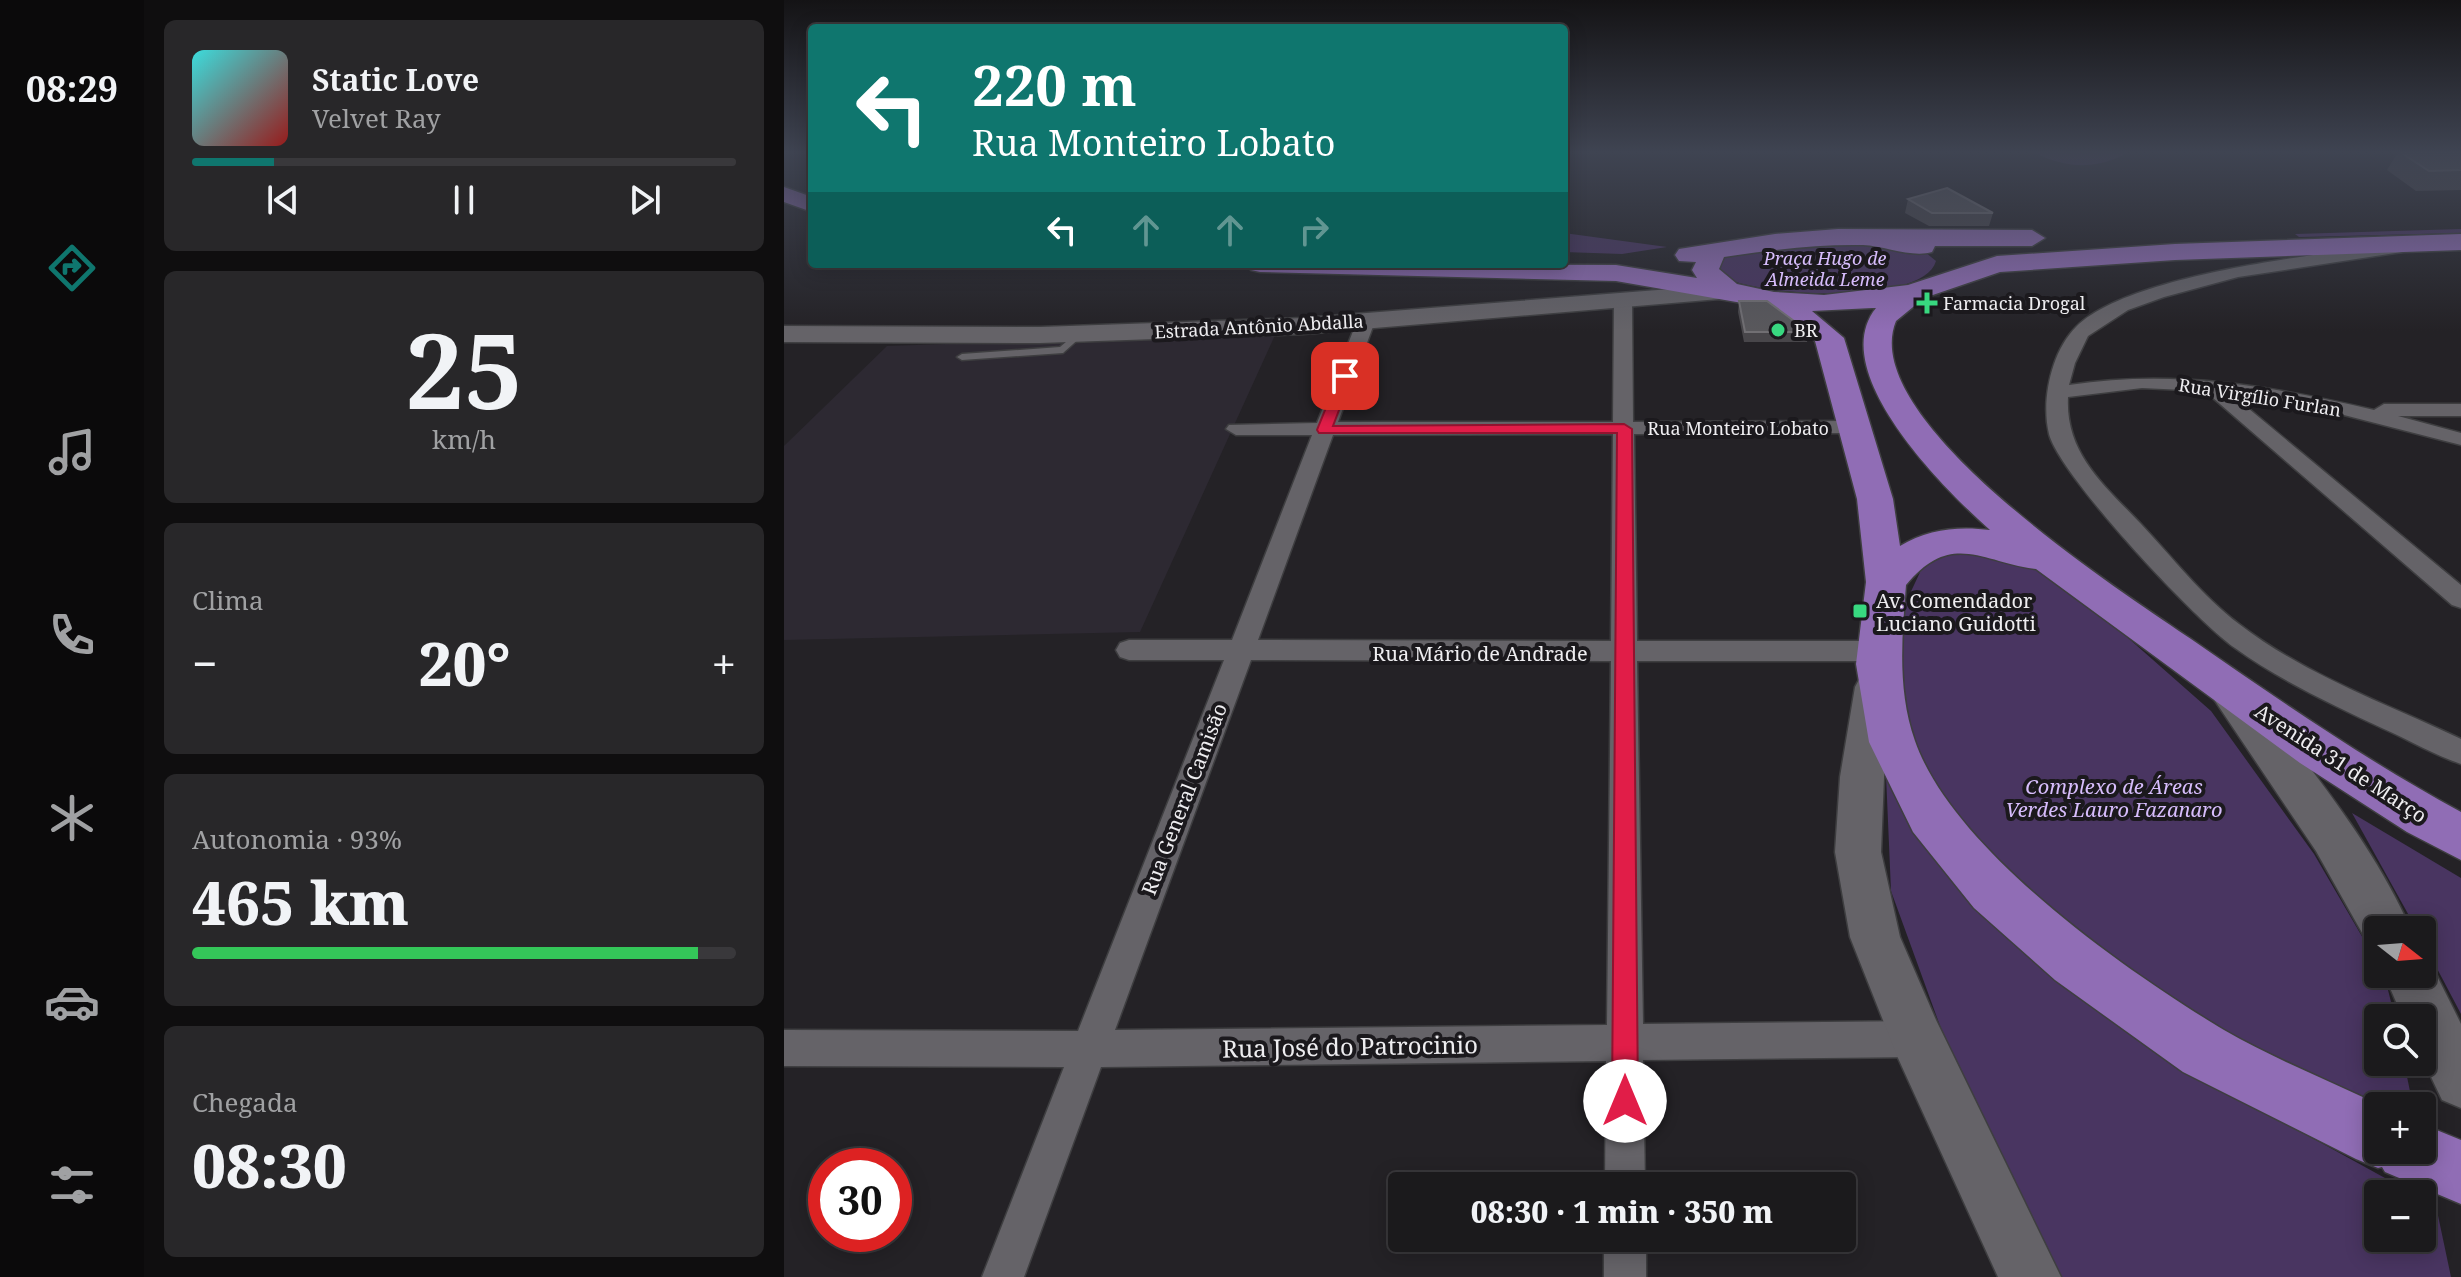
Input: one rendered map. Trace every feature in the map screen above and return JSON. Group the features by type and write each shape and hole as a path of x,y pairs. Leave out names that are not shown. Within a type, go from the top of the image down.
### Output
{"main road":[{"path":"784,216 808,219"},
{"path":"1568,264 1667,258 1813,240 2456,236"},
{"path":"1568,267 1667,279 1774,300 1824,303 1872,300 1914,292 1997,264 2456,236"},
{"path":"1897,238 1938,253 1950,262 1953,270 1947,279"},
{"path":"1714,251 1705,270 1716,284 1732,292"},
{"path":"1560,268 1623,301"},
{"path":"1914,292 1885,316 1879,324 1876,342 1882,366 1903,410 1940,459 1988,509 2055,564"},
{"path":"1774,300 1798,312 1829,338 1856,427 1875,499 1886,582 1878,658 1892,742 1930,817 1993,891 2075,961 2204,1051 2364,1130"},
{"path":"1886,582 1903,562 1924,547 1963,538 2004,545 2055,564"},
{"name":"Avenida 31 de Março","path":"2055,564 2299,739 2461,838"},
{"path":"2436,1162 2461,1172"}],"street":[{"path":"2456,236 2180,286 2131,305 2088,324 2068,354 2057,393 2062,443 2083,475 2204,608 2244,641 2461,752"},
{"name":"Estrada Antônio Abdalla","path":"784,334 1079,334 1366,321 1732,292"},
{"path":"1623,301 1625,1172"},
{"name":"Rua General Camisão","path":"1003,1277 1366,321"},
{"name":"Rua Virgílio Furlan","path":"2057,393 2139,382 2211,387 2341,409 2456,440"},
{"path":"2211,387 2461,599"},
{"path":"2341,409 2461,410"},
{"path":"2431,410 2456,440"},
{"name":"Rua Monteiro Lobato","path":"1236,429 1856,427"},
{"name":"Rua Mário de Andrade","path":"1129,650 1878,658"},
{"path":"1878,658 1862,777 1858,852 1875,937 1917,1039 2030,1277"},
{"path":"2223,684 2309,804 2380,916"},
{"path":"2416,988 2455,1067"},
{"name":"Rua José do Patrocinio","path":"784,1048 1089,1049 1917,1039"},
{"path":"1625,1252 1625,1277"}],"lane":[{"path":"962,357 1063,350 1079,334"}],"shaded area":[{"path":"1276,333 1140,632 784,640 784,446 887,346"}],"green space":[{"path":"2461,229 2461,233 2299,237 2295,234"},
{"path":"1568,234 1667,247 1622,254 1568,252"},
{"name":"Praça Hugo de Almeida Leme","path":"1861,243 1920,248 1936,261 1924,276 1901,286 1870,291 1798,292 1736,282 1717,274 1718,257 1733,251"},
{"name":"Complexo de Áreas Verdes Lauro Fazanaro","path":"2002,550 2060,578 2211,711 2314,854 2364,940 2364,988 2388,988 2392,1004 2364,1004 2364,1076 2407,1076 2410,1092 2364,1092 2364,1100 2182,1018 2000,869 1951,807 1908,740 1897,666 1899,617 1922,568 1946,554"},
{"path":"1886,775 2189,1070 2389,1180 2364,1180 2364,1252 2436,1252 2436,1206 2451,1277 2060,1277 1959,1078 1891,891"},
{"path":"2352,813 2461,878 2461,1014 2436,967 2436,916 2409,916"}],"building":[{"path":"1930,212 1993,213 1932,213"},
{"path":"1739,301 1767,301 1809,332 1745,332"}],"place":[{"name":"Farmacia Drogal","path":"1927,303"},
{"name":"BR","path":"1778,330"},
{"name":"Av. Comendador Luciano Guidotti","path":"1860,611"}],"route":[{"path":"1345,376 1324,430 1624,429 1625,1101"}]}
